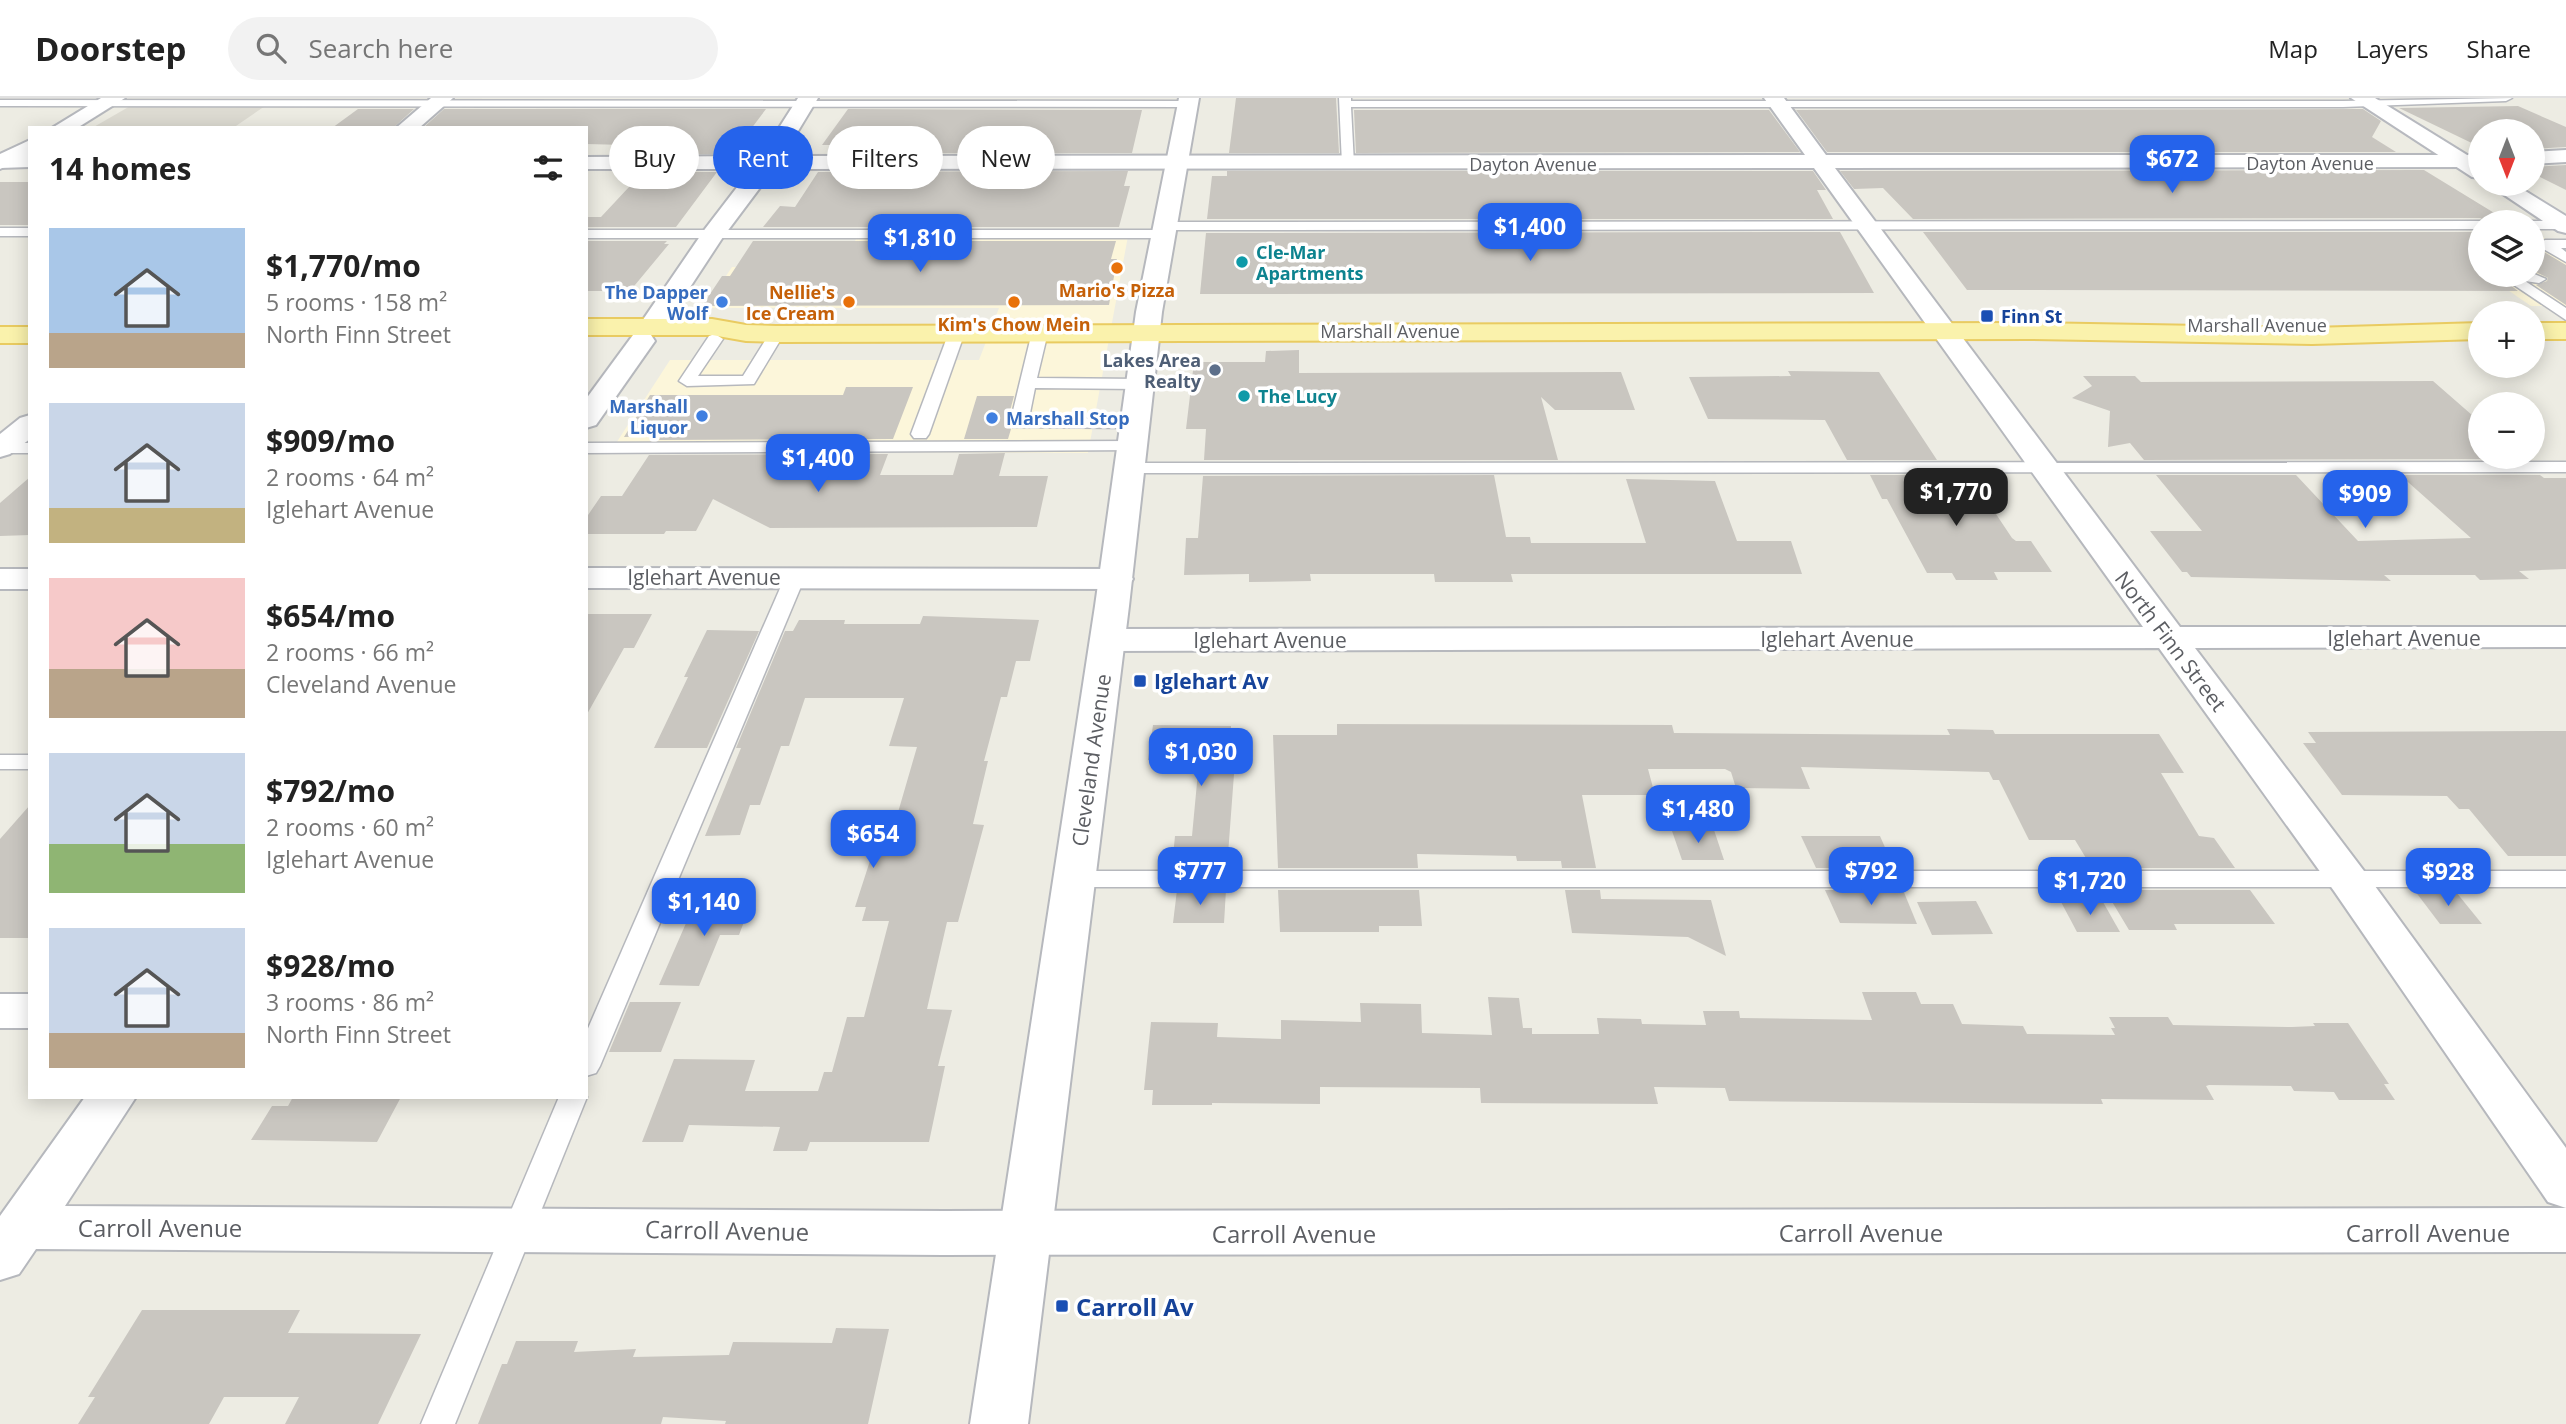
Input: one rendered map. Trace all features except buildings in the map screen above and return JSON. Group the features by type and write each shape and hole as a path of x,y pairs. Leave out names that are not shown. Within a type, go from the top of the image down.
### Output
{"main road":[{"name":"Marshall Avenue","path":"588,327 715,340 746,333"},
{"name":"Marshall Avenue","path":"588,341 712,327 746,333 776,334 1147,331 2033,331 2219,336 2400,335 2468,332"},
{"path":"2545,331 2566,331"},
{"path":"0,335 28,335"}],"street":[{"path":"408,126 440,100"},
{"name":"North Finn Street","path":"1776,100 1942,331 2349,881 2566,1187"},
{"path":"2365,100 2468,161"},
{"path":"66,126 110,101"},
{"path":"790,126 806,101"},
{"name":"Cleveland Avenue","path":"999,1424 1108,640 1147,331 1189,101"},
{"path":"1,162 28,147"},
{"path":"2545,157 2566,156"},
{"path":"1,162 28,162"},
{"name":"Dayton Avenue","path":"588,163 713,163"},
{"name":"Dayton Avenue","path":"813,163 2468,165"},
{"path":"588,416 747,189"},
{"path":"2516,196 2566,232"},
{"path":"0,448 28,427"},
{"name":"Iglehart Avenue","path":"588,578 1116,579"},
{"path":"0,579 28,579"},
{"name":"Iglehart Avenue","path":"1108,640 2566,638"},
{"path":"0,1011 28,1011"},
{"path":"11,1243 112,1099"},
{"name":"Carroll Avenue","path":"11,1243 518,1228 1025,1233 2566,1230"}],"lane":[{"path":"1348,164 1345,101 2506,98"},
{"path":"0,103 440,100 1189,101"},
{"path":"588,234 1865,224 2468,225"},
{"path":"2545,228 2566,232"},
{"path":"0,232 28,232"},
{"path":"2566,232 2545,244 2550,267 2523,275 2515,281 2547,297 2566,315"},
{"path":"920,434 957,332"},
{"path":"1040,332 1019,423 1088,419 1133,446"},
{"path":"715,340 687,381 748,381 776,334"},
{"path":"1028,383 1066,387 1140,384"},
{"path":"588,448 1133,446 2043,468 2566,467"},
{"path":"0,448 28,447"},
{"path":"588,1061 795,577"},
{"path":"0,762 28,762"},
{"path":"1074,879 2566,879"},
{"path":"439,1424 572,1099"}],"shaded area":[{"path":"268,104 236,126 95,126 132,105"},
{"path":"858,235 1128,236 1088,453 611,451 670,360 979,360 999,308 706,306 732,267 842,267"},
{"path":"2545,238 2566,252 2566,306 2545,306 2545,301 2524,301 2503,287 2545,287"}],"place":[{"name":"Cle-Mar Apartments","path":"1242,262"},
{"name":"Mario's Pizza","path":"1117,268"},
{"name":"The Dapper Wolf","path":"722,302"},
{"name":"Nellie's Ice Cream","path":"849,302"},
{"name":"Kim's Chow Mein","path":"1014,302"},
{"name":"Finn St","path":"1987,316"},
{"name":"Lakes Area Realty","path":"1215,370"},
{"name":"The Lucy","path":"1244,396"},
{"name":"Marshall Liquor","path":"702,416"},
{"name":"Marshall Stop","path":"992,418"},
{"name":"Iglehart Av","path":"1140,681"},
{"name":"Carroll Av","path":"1062,1306"}]}
